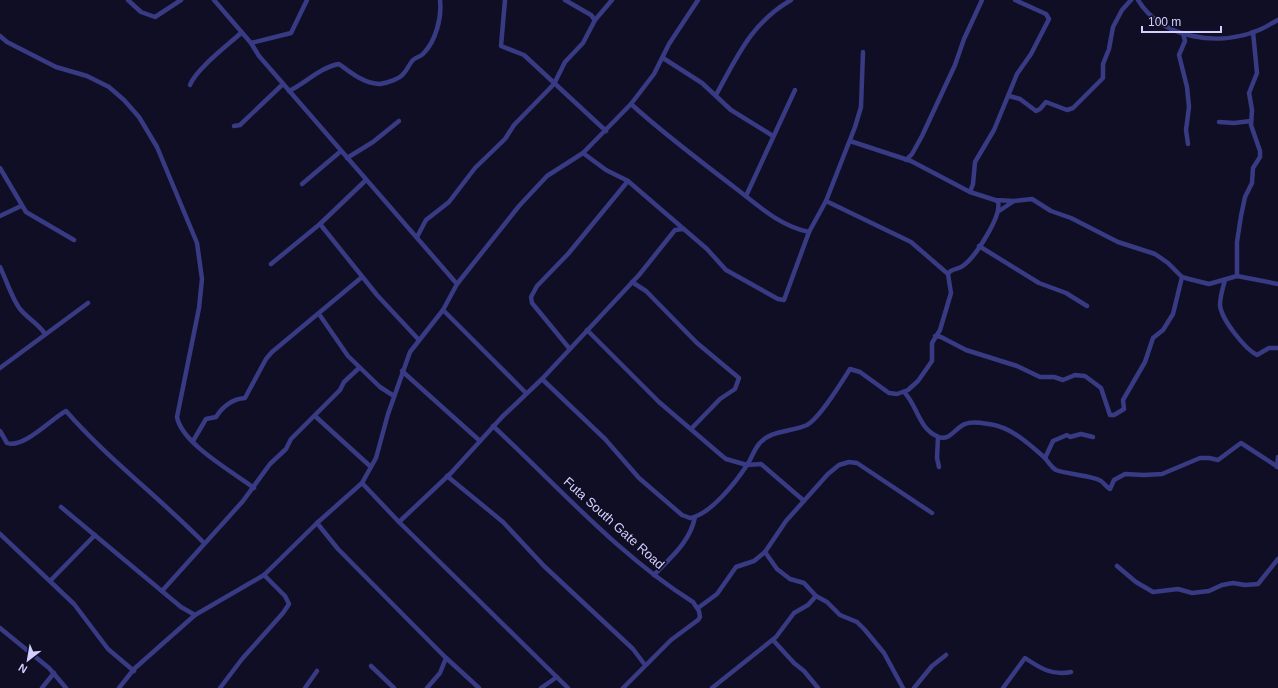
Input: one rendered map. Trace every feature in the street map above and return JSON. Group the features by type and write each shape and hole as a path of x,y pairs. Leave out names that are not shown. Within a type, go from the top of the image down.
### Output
{"street":[{"path":"128,0 141,12 155,17 181,0"},
{"path":"214,0 251,43 259,56 457,284"},
{"path":"251,43 291,34 307,0"},
{"path":"289,91 303,85 318,72 338,64 363,79 374,83 389,82 403,75 413,60 422,56 434,37 441,13 440,0"},
{"path":"505,0 501,46 524,55 606,131"},
{"path":"565,0 591,15 595,20"},
{"path":"417,237 426,220 449,202 475,168 505,139 510,129 554,84 565,62 583,43 595,20 612,0"},
{"path":"119,688 134,671 195,615 264,575 317,523 362,483 379,448 402,371 410,352 443,310 457,284 519,206 547,176 583,153 631,104 654,74 669,44 698,0"},
{"path":"716,95 739,53 757,26 774,10 791,0"},
{"path":"906,160 912,154 922,136 955,65 964,40 982,0"},
{"path":"970,192 975,162 994,130 1017,74 1031,54 1049,19 1046,14 1015,0"},
{"path":"1009,96 1020,99 1036,111 1046,102 1066,110 1073,108 1104,78 1103,64 1109,49 1113,27 1122,10 1131,0"},
{"path":"1138,0 1150,15 1160,23 1183,33 1207,38 1253,32 1278,20"},
{"path":"1237,276 1237,242 1244,203 1252,183 1253,168 1260,157 1260,151 1251,121 1252,110 1249,93 1255,78 1257,66 1253,32"},
{"path":"190,85 193,79 211,60 241,33"},
{"path":"1183,33 1185,41 1179,55 1187,87 1189,107 1186,130 1188,144"},
{"path":"0,36 7,42 56,67 87,76 109,87 124,100 139,117 157,147 196,242 202,279 199,308 177,417 179,425 193,441 254,488"},
{"path":"583,153 606,170 628,181 707,249 726,270 782,301 787,295 809,232 826,201 850,141 861,107 863,52"},
{"path":"663,58 702,83 731,110 773,136"},
{"path":"234,126 240,125 283,84"},
{"path":"746,196 795,90"},
{"path":"631,104 667,136 746,196 758,207 781,222 809,232"},
{"path":"1219,122 1234,123 1251,121"},
{"path":"347,158 373,142 399,122"},
{"path":"850,141 906,160 970,192 995,200 1014,201 1032,199 1051,211 1071,218 1118,242 1155,254 1168,263 1182,276 1209,284 1237,276 1278,284"},
{"path":"302,184 341,151"},
{"path":"0,168 22,206 32,216 74,240"},
{"path":"271,264 320,224 366,180"},
{"path":"569,348 532,303 531,297 537,286 568,254 628,181"},
{"path":"995,200 998,202 999,211"},
{"path":"542,379 605,439 651,489 682,515 690,518 695,517 713,505 747,465 758,445 763,440 782,431 806,425 815,418 850,369 860,372 889,393 897,394 904,392 918,381 932,361 931,348 940,330 951,293 948,274 911,242 826,201"},
{"path":"948,274 951,270 964,266 979,246 999,211 1014,201"},
{"path":"0,216 22,206"},
{"path":"673,220 675,230"},
{"path":"320,224 362,277 397,318 419,340"},
{"path":"399,522 447,476 526,393 542,379 569,348 632,282 675,230 683,229"},
{"path":"979,246 1039,283 1066,293 1087,306"},
{"path":"0,267 17,304 24,313 39,325 45,334"},
{"path":"936,336 977,354 1017,366 1040,377 1054,377 1063,380 1075,375 1085,376 1101,388 1110,414 1114,415 1124,410 1123,400 1145,362 1153,338 1163,330 1173,314 1182,276"},
{"path":"193,441 206,419 216,418 224,406 235,400 245,398 266,359 272,352 362,277"},
{"path":"1225,280 1220,305 1233,330 1246,348 1257,356 1269,348 1278,348"},
{"path":"632,282 646,290 697,342 739,378 734,389 720,399 691,429"},
{"path":"0,368 88,303"},
{"path":"443,310 526,393"},
{"path":"319,314 342,349 380,387 394,396"},
{"path":"587,330 659,402 726,459 747,465 761,464 803,500"},
{"path":"162,591 254,488 270,464 286,449 291,439 340,390 344,382 360,368"},
{"path":"402,371 480,441"},
{"path":"904,392 910,398 919,420 925,428 938,437 947,437 966,423 993,425 1014,433 1045,458 1055,470 1100,480 1110,489 1114,480 1125,474 1162,474 1200,458 1218,460 1241,443 1278,467"},
{"path":"0,431 7,443 14,444 30,437 66,411 106,454 173,512 204,543"},
{"path":"315,416 371,467"},
{"name":"Futa South Gate Road","path":"494,426 582,512 654,575 693,602 698,608"},
{"path":"1045,458 1053,441 1059,437 1067,435 1070,437 1081,434 1092,437"},
{"path":"938,437 937,458 939,467"},
{"path":"1278,457 1278,467"},
{"path":"623,688 671,640 698,620 700,617 698,608 717,594 736,567 754,561 765,552 786,521 803,500 835,467 853,462 862,466 932,513"},
{"path":"447,476 503,522 549,571 633,649 645,665"},
{"path":"362,483 399,522 568,688"},
{"path":"62,507 181,607 195,615"},
{"path":"654,575 682,546 692,529 695,517"},
{"path":"317,523 338,549 446,658 479,688"},
{"path":"0,534 51,580 74,604 108,649 134,671"},
{"path":"51,580 95,535"},
{"path":"765,552 778,569 790,579 804,583 816,596 824,600 840,615 857,622 884,653 903,688"},
{"path":"1117,566 1136,582 1153,592 1178,589 1192,593 1209,591 1222,585 1233,583 1245,585 1258,584 1278,559"},
{"path":"220,688 242,659 287,608 288,604 285,596 264,575"},
{"path":"712,688 773,640 780,633 794,612 808,605 816,596"},
{"path":"0,628 54,673 66,688"},
{"path":"773,640 794,663 804,671 818,688"},
{"path":"914,688 932,666 946,655"},
{"path":"427,688 440,673 446,658"},
{"path":"1003,688 1014,670 1025,658 1050,672 1058,674 1071,672"},
{"path":"371,666 394,688"},
{"path":"305,688 317,671"},
{"path":"42,688 54,673"},
{"path":"541,688 556,677"}]}
